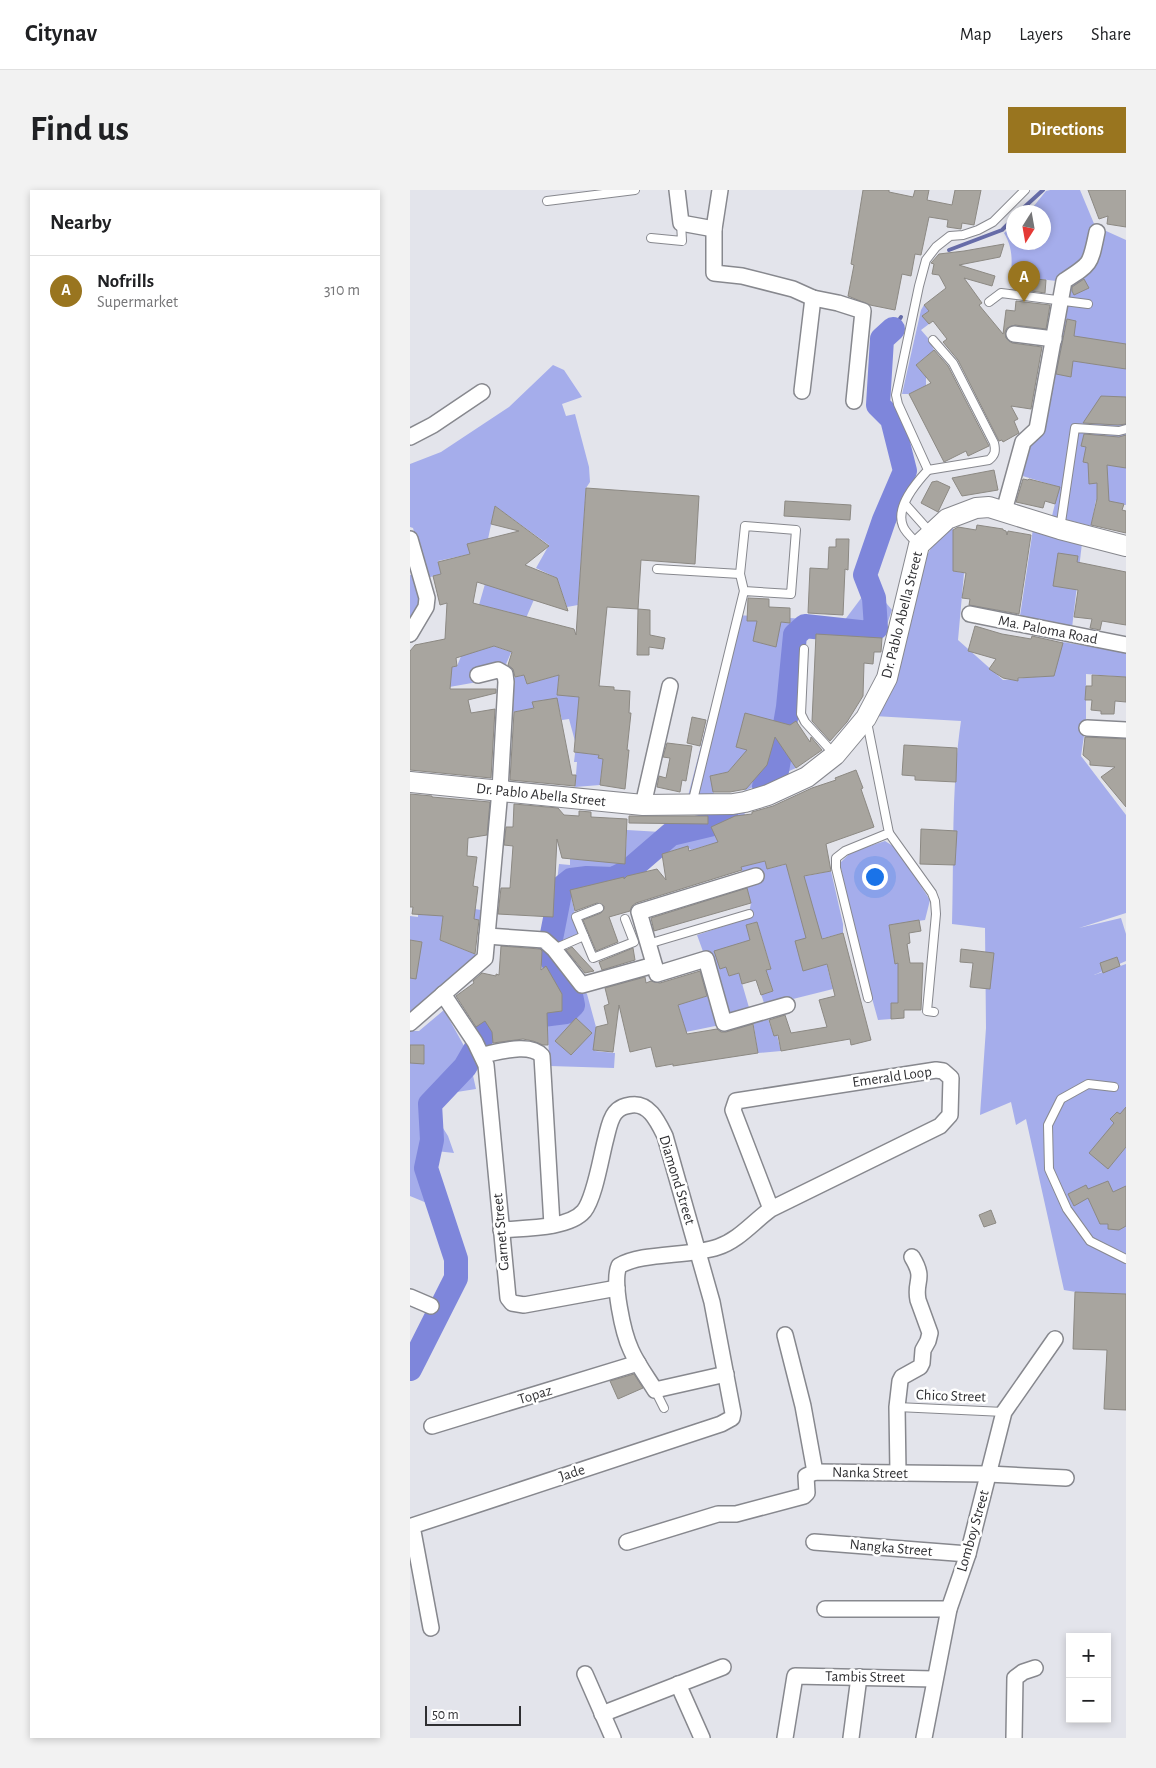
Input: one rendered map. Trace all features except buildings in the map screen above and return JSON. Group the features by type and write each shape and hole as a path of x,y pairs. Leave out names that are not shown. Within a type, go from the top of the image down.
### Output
{"street":[{"path":"677,190 681,223 714,228"},
{"path":"720,190 714,228 714,272 742,276 863,311 854,402"},
{"path":"1004,511 1024,442 1038,429 1064,281 1086,267 1092,259 1097,232"},
{"path":"802,391 813,298"},
{"path":"1014,334 1054,339"},
{"path":"410,436 433,425 482,392"},
{"name":"Dr. Pablo Abella Street","path":"410,782 642,805 691,806 745,802 807,777 834,755 866,718 887,678 925,539 947,519 976,508 989,507 1060,529 1126,546"},
{"path":"410,538 426,598 426,607 410,634"},
{"name":"Ma. Paloma Road","path":"970,614 1126,645"},
{"path":"410,1022 485,958 500,790 506,682 504,674 498,670 478,675"},
{"path":"642,805 670,686"},
{"path":"1087,728 1126,730"},
{"path":"756,876 639,912 657,974 706,959 724,1023 787,1005"},
{"path":"487,936 544,940 554,948 582,985 654,965"},
{"name":"Garnet Street","path":"443,994 479,1049 488,1077 508,1298 512,1303 524,1305 617,1288"},
{"path":"479,1049 533,1049 542,1056 552,1225"},
{"name":"Emerald Loop","path":"655,1390 631,1350 624,1330 617,1288 616,1272 619,1266 625,1262 698,1252 728,1243 737,1238 756,1219 771,1209 940,1126 950,1115 951,1078 943,1071 936,1070 736,1101 733,1110 771,1209"},
{"name":"Diamond Street","path":"501,1230 566,1223 584,1211 592,1190 608,1128 614,1114 622,1106 638,1104 647,1109 657,1120 665,1136 712,1302 733,1408 732,1418"},
{"path":"898,1473 900,1381 902,1376 920,1367 922,1363 922,1350 928,1341 930,1333 916,1294 921,1275 912,1257"},
{"path":"410,1297 431,1306"},
{"name":"Nanka Street","path":"785,1335 803,1406 815,1472 988,1474 1066,1478"},
{"name":"Lomboy Street","path":"924,1738 949,1609 968,1554 1004,1412 1055,1339"},
{"name":"Topaz","path":"432,1426 638,1363"},
{"path":"655,1390 726,1374"},
{"name":"Jade","path":"430,1628 418,1575 412,1526 721,1424 732,1418"},
{"path":"627,1542 718,1514 736,1514 804,1496 807,1493 806,1476 815,1472"},
{"name":"Nangka Street","path":"814,1542 968,1554"},
{"path":"825,1609 949,1609"},
{"path":"602,1714 723,1667"},
{"path":"1014,1738 1015,1678 1023,1672 1035,1668"},
{"path":"585,1674 613,1738"},
{"name":"Tambis Street","path":"785,1738 795,1676 934,1679"},
{"path":"851,1738 859,1677"},
{"path":"678,1684 702,1738"}],"lane":[{"path":"547,201 635,190"},
{"path":"928,470 898,404 896,395 926,260 936,247 950,236 963,235 993,222 1025,190"},
{"path":"651,238 682,241 681,223"},
{"path":"989,302 1001,293 1088,304"},
{"path":"925,539 903,528 901,513 912,486 928,470 989,460 996,451 994,443 953,363 933,340"},
{"path":"1060,529 1075,428 1119,431 1126,429"},
{"path":"905,504 925,539"},
{"path":"691,806 744,591 740,574 745,526 796,530 791,594 744,591"},
{"path":"657,569 740,574"},
{"path":"804,649 801,714 805,722 834,755"},
{"path":"866,718 889,833 932,893 935,901 936,914 927,1011 934,1012"},
{"path":"868,998 836,868 836,858 845,851 889,833"},
{"path":"598,908 576,916 593,958 634,942 624,919"},
{"path":"648,944 749,914"},
{"path":"554,948 584,936"},
{"path":"1114,1086 1088,1084 1061,1099 1048,1125 1049,1169 1068,1209 1090,1241 1126,1259"},
{"path":"655,1390 664,1408"},
{"name":"Chico Street","path":"898,1407 1004,1412"}],"shaded area":[{"path":"1080,190 1095,226 1126,240 1126,505 1096,500 1091,526 1052,516 1059,487 1009,472 1033,430 1057,281 1011,276 1012,259 1010,250 1051,250 1051,205 1035,205 1046,191"},
{"path":"924,305 929,311 923,316 929,324 921,330 928,338 934,350 916,365 926,377 926,386 909,394 902,394 921,310"},
{"path":"553,365 564,370 582,397 562,404 566,416 575,414 589,467 590,482 586,488 578,605 567,607 557,578 536,568 549,545 495,506 488,539 468,544 470,554 438,561 441,574 427,578 413,528 410,527 410,464 441,452 509,407"},
{"path":"953,527 953,571 964,573 958,640 1003,680 1054,675 1062,642 1126,652 1126,677 1086,674 1086,722 1081,756 1126,815 1126,913 1079,928 1121,918 1126,934 1126,961 1094,975 1126,964 1126,1294 1064,1290 1026,1119 1016,1125 1011,1102 980,1115 986,1028 985,928 952,924 954,797 961,721 874,716 898,671 925,559 936,539"},
{"path":"1033,529 1082,543 1072,628 1020,616"},
{"path":"415,574 420,594 420,605 410,624 410,575"},
{"path":"485,584 525,597 536,595 500,678 410,694 410,675 457,666 464,649 474,652 494,646 508,651 509,612 479,605"},
{"path":"871,585 892,610 882,638 816,634 799,643 787,728 788,743 783,749 796,768 744,791 763,769 745,753 728,772 711,776 714,796 688,796 735,615 844,621"},
{"path":"524,675 527,684 559,675 557,694 579,697 586,727 584,753 599,755 603,759 600,785 575,787 577,762 574,762 576,745 569,719 562,720 558,704 548,705 547,700 533,702 534,708 513,712 512,678"},
{"path":"744,811 748,828 720,843 691,850 688,847 650,857 629,875 570,890 579,933 562,949 558,962 587,994 596,1027 595,1051 615,1053 614,1068 550,1066 546,1013 564,1007 562,994 540,956 547,935 549,917 553,916 559,864 570,865 570,859 625,862 627,830 661,832 671,824 707,824 708,812"},
{"path":"885,841 896,848 930,900 925,920 889,925 895,963 898,963 898,1003 891,1003 891,1019 878,1020 853,929 840,863 851,852"},
{"path":"765,861 767,869 796,862 801,877 831,871 843,924 843,933 820,939 833,989 765,1006 761,994 773,991 766,970 771,968 757,922 746,925 750,940 726,967 729,976 739,973 750,1011 727,1017 697,935 748,918 751,903 741,867"},
{"path":"481,910 480,920 443,916 440,940 477,955 439,993 410,1018 410,974 422,942 410,940 410,916 418,917 418,914"},
{"path":"712,995 720,1025 686,1032 678,1004"},
{"path":"444,1010 468,1053 476,1089 444,1094 429,1106 448,1136 454,1153 427,1150 423,1165 434,1206 410,1196 410,1031 419,1031"},
{"path":"767,1016 774,1036 777,1035 781,1051 758,1053 753,1021"}],"waterway":[{"path":"1027,205 1043,190"},
{"path":"949,250 1002,230 1006,226"},
{"path":"893,329 901,317"},
{"path":"764,786 777,771 788,707 795,635 805,626 869,633 876,628 874,598 865,575 884,520 905,471 892,419 878,405 882,339 893,329"},
{"path":"551,939 561,888 571,880 587,878 613,879 627,872 671,834 713,824 726,815"},
{"path":"410,1369 456,1278 456,1259 426,1168 432,1140 430,1104 465,1067 487,1029 504,1020 566,1012 573,1005 570,990 549,952"}],"place":[{"name":"Nofrills","path":"1024,302"}]}
